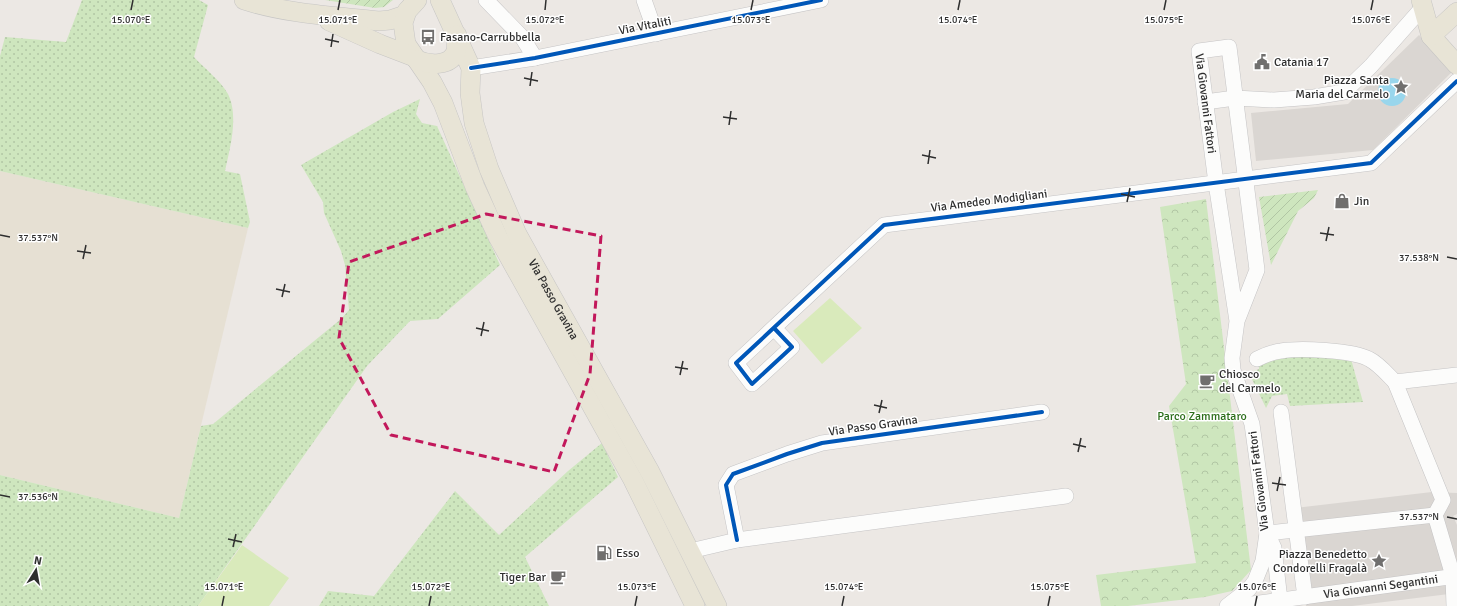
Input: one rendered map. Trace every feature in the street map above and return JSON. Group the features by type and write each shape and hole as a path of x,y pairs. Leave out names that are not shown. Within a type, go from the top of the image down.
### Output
{"main road":[{"path":"244,0 260,5 292,7 379,21 390,20 410,5"},
{"name":"Via Passo Gravina","path":"440,0 472,68 470,93 474,123 489,169 517,234 650,472 717,606"},
{"path":"1425,2 1431,36 1457,65"},
{"path":"410,5 403,22 403,37 443,103"},
{"path":"292,7 342,26 380,44 430,64 445,62 452,57 456,51 457,35"},
{"path":"1431,36 1457,12"},
{"path":"380,44 408,68 443,103"},
{"name":"Via Passo Gravina","path":"443,103 475,187 498,238 633,480 695,606"}],"street":[{"path":"486,0 522,37 534,58"},
{"path":"644,0 656,34"},
{"name":"Via Vitaliti","path":"472,68 534,58 821,0"},
{"path":"1205,102 1235,98 1274,100 1314,97 1344,92 1371,66 1425,2"},
{"name":"Via Giovanni Fattori","path":"1227,606 1249,588 1255,581 1262,560 1266,532 1252,424 1233,370 1232,358 1237,321 1257,270 1229,47 1199,51 1216,183 1237,321"},
{"path":"1245,179 1371,163 1457,81"},
{"name":"Via Amedeo Modigliani","path":"774,328 884,225 1245,179"},
{"path":"1257,359 1270,353 1281,351 1304,350 1351,353 1370,359 1395,382 1443,500 1435,515 1455,576 1454,606"},
{"path":"1395,382 1457,376"},
{"name":"Via Passo Gravina","path":"737,540 726,485 733,474 822,443 1042,412"},
{"path":"1282,412 1298,529 1305,597"},
{"path":"690,551 737,540 1066,496"},
{"path":"1280,600 1274,548 1266,532 1435,515"},
{"name":"Via Giovanni Segantini","path":"1237,606 1455,576"}],"highlighted area":[{"path":"486,214 601,236 590,374 554,472 391,435 339,338 349,262"}],"shaded area":[{"name":"Piazza Santa Maria del Carmelo","path":"1419,35 1454,70 1373,150 1256,161 1251,113 1348,104"},
{"path":"0,171 248,228 179,518 0,475"},
{"name":"Piazza Benedetto Condorelli Fragalà","path":"1432,492 1457,493 1457,514 1453,516 1457,525 1457,593 1352,606 1306,606 1295,508"}],"green space":[{"path":"82,0 199,0 208,5 194,57 221,84 228,94 231,103 233,122 225,171 240,174 250,222 248,228 0,171 0,56 5,37 66,42"},
{"path":"325,0 393,0 384,7 375,8"},
{"path":"420,99 416,114 422,123 437,126 500,265 438,319 410,321 367,366 198,606 0,606 0,475 179,518 201,426 213,424 341,319 349,310 345,265 341,251 324,213 323,202 301,165 393,112"},
{"path":"1318,190 1314,198 1298,211 1271,265 1259,197"},
{"name":"Parco Zammataro","path":"1206,199 1251,570 1232,591 1205,597 1128,606 1101,606 1096,575 1196,563 1169,406 1186,384 1160,207"},
{"path":"830,298 862,328 822,364 793,331"},
{"path":"1302,354 1351,359 1363,402 1290,406 1287,394 1272,396 1266,408 1249,373 1259,369 1259,363"},
{"path":"602,443 618,477 525,557 549,606 319,606 328,591 374,596 455,491 499,535 568,471"},
{"path":"242,545 289,578 269,606 198,606"}],"water":[{"path":"1392,78 1402,82 1406,92 1402,102 1392,106 1382,102 1378,92 1382,82"}],"cycle path":[{"path":"471,68 535,58 821,0"},
{"path":"774,328 792,347 752,384 736,363 884,225 1371,163 1457,81"},
{"path":"737,540 726,485 733,474 822,443 1042,412"}],"place":[{"name":"Fasano-Carrubbella","path":"428,37"},
{"name":"Catania 17","path":"1262,62"},
{"name":"Piazza Santa Maria del Carmelo","path":"1401,87"},
{"name":"Jin","path":"1342,201"},
{"name":"Chiosco del Carmelo","path":"1207,381"},
{"name":"Esso","path":"604,553"},
{"name":"Piazza Benedetto Condorelli Fragalà","path":"1379,561"},
{"name":"Tiger Bar","path":"558,577"}]}
